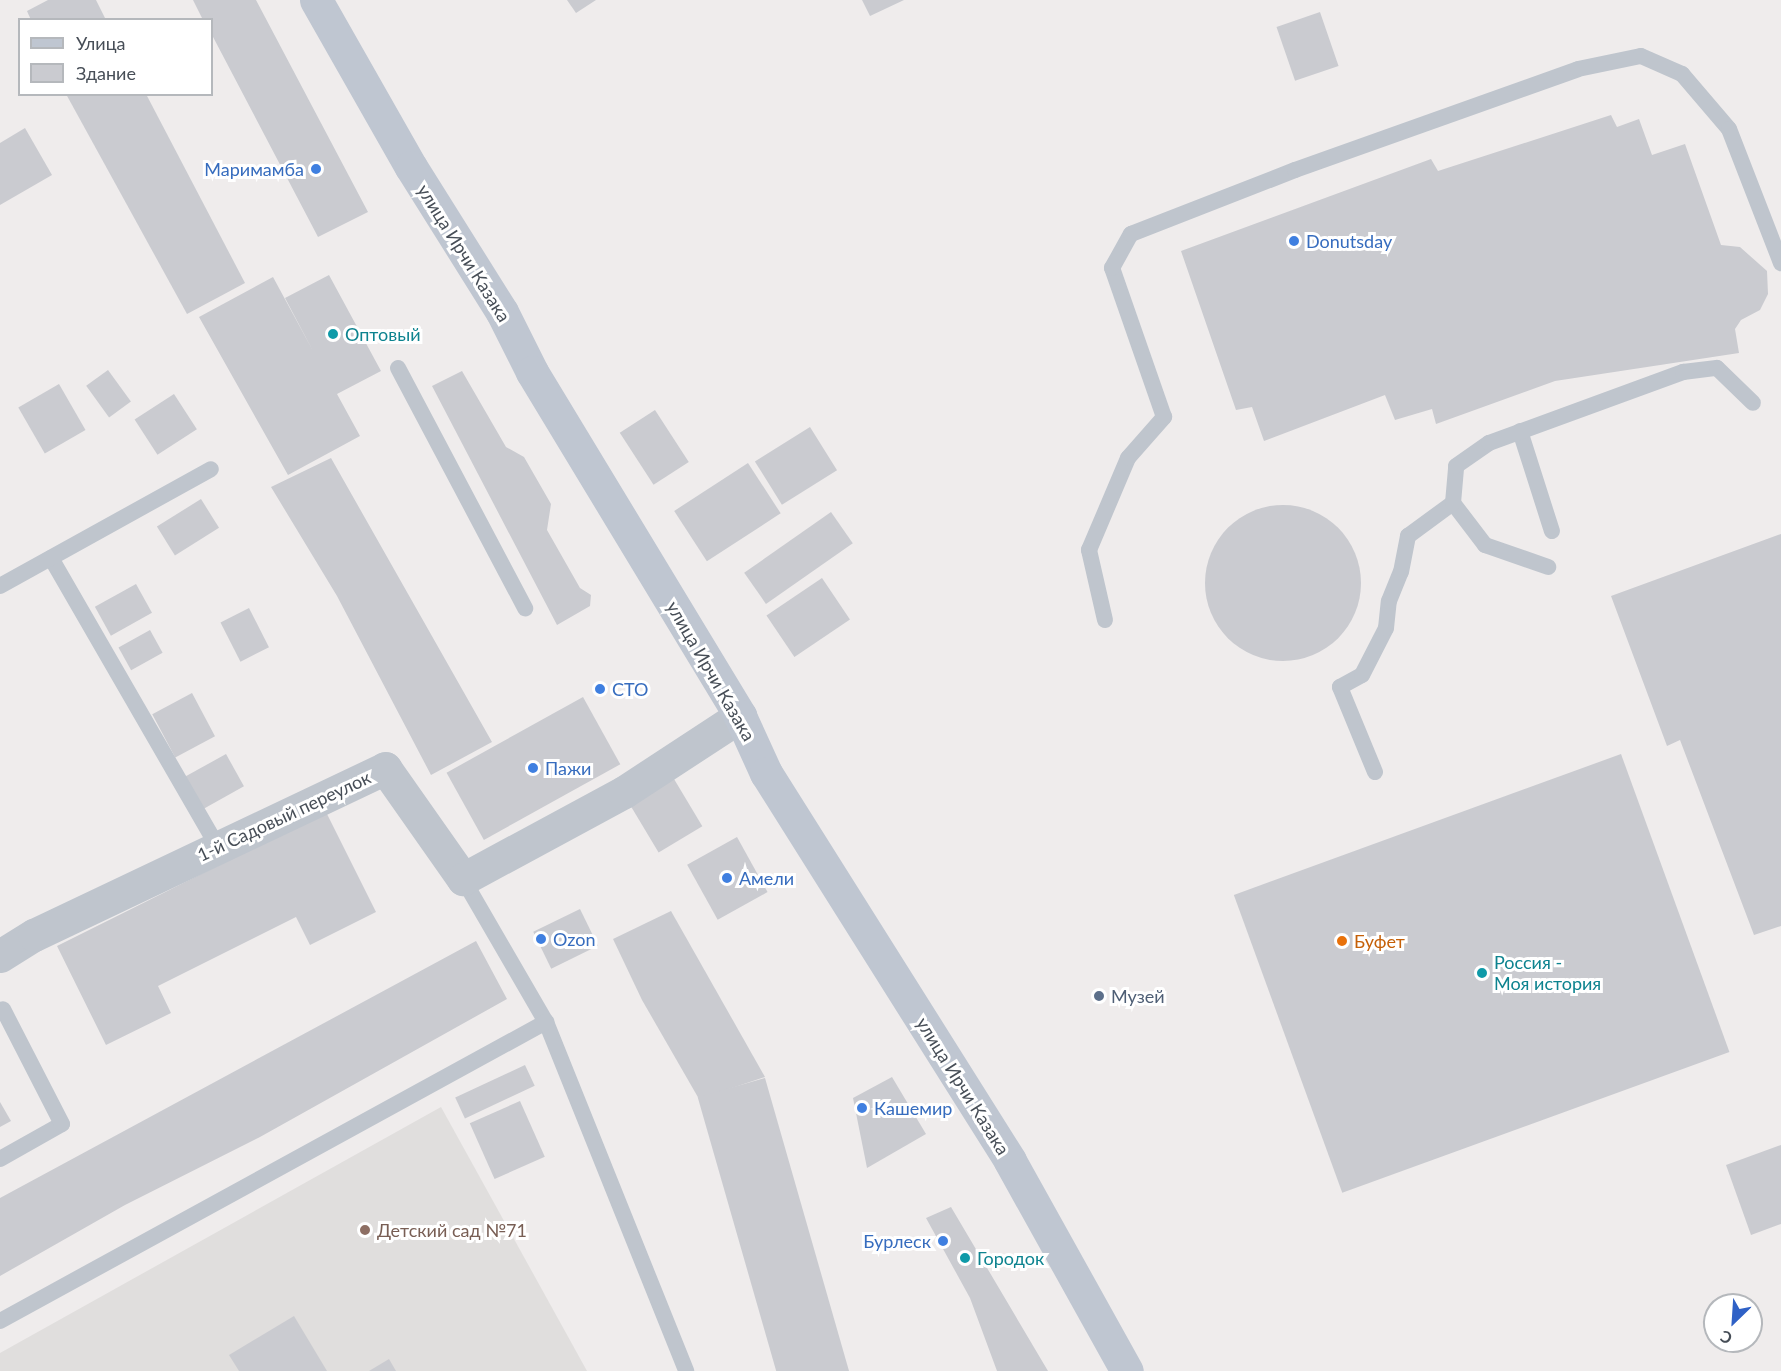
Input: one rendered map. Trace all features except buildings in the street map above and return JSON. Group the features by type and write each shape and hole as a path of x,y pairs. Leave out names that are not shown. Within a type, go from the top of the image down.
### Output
{"main road":[{"name":"улица Ирчи Казака","path":"316,0 411,167 502,312 532,372 740,716 766,773 1010,1161 1127,1371"}],"street":[{"path":"463,879 624,792 740,716"},
{"name":"1-й Садовый переулок","path":"3,949 385,768 463,879"}],"lane":[{"path":"1105,620 1089,550 1128,458 1164,417 1112,268 1131,234 1295,170 1578,69 1641,56 1682,74 1729,129 1781,263"},
{"path":"398,368 525,608"},
{"path":"1548,567 1485,545 1453,503 1456,466 1489,443 1683,372 1717,368 1753,403"},
{"path":"1520,431 1552,531"},
{"path":"0,586 211,469"},
{"path":"1375,772 1340,687 1362,675 1386,628 1389,601 1401,572 1408,536 1453,503"},
{"path":"51,558 218,847"},
{"path":"463,879 546,1022 686,1371"},
{"path":"0,1159 62,1124 3,1009"},
{"path":"0,1321 546,1022"}],"shaded area":[{"name":"Детский сад №71","path":"441,1107 587,1371 0,1371 0,1353"}],"place":[{"name":"Маримамба","path":"316,169"},
{"name":"Donutsday","path":"1294,241"},
{"name":"Оптовый","path":"333,334"},
{"name":"СТО","path":"600,689"},
{"name":"Пажи","path":"533,768"},
{"name":"Амели","path":"727,878"},
{"name":"Ozon","path":"541,939"},
{"name":"Буфет","path":"1342,941"},
{"name":"Россия - Моя история","path":"1482,973"},
{"name":"Музей","path":"1099,996"},
{"name":"Кашемир","path":"862,1108"},
{"name":"Детский сад №71","path":"365,1230"},
{"name":"Бурлеск","path":"943,1241"},
{"name":"Городок","path":"965,1258"}]}
